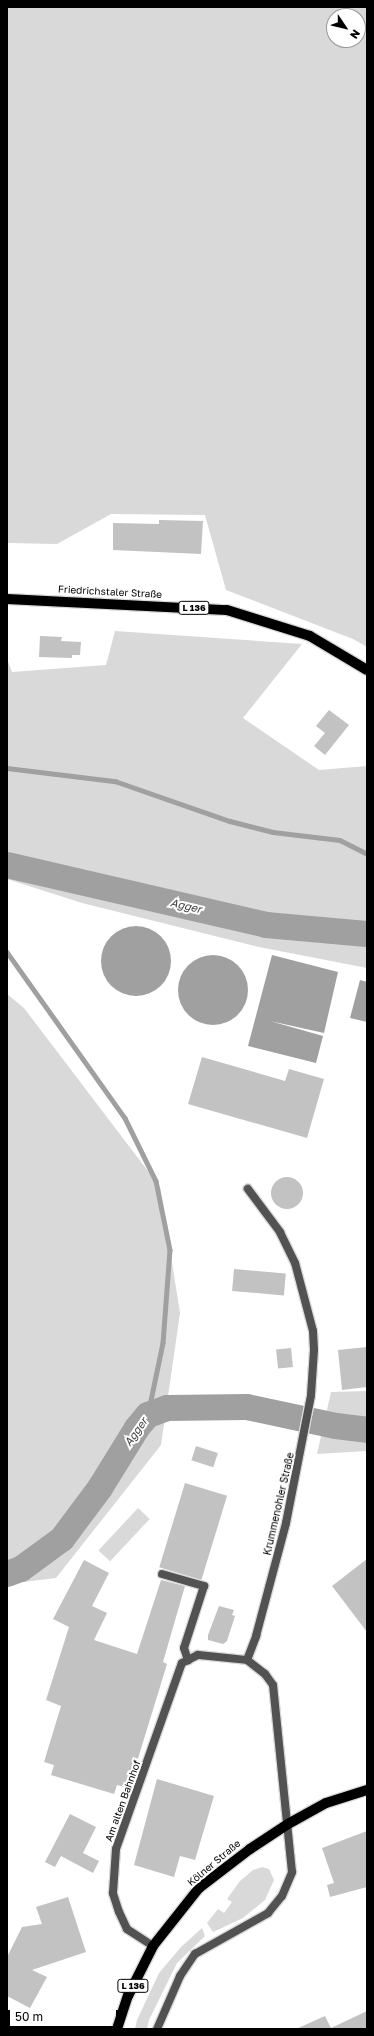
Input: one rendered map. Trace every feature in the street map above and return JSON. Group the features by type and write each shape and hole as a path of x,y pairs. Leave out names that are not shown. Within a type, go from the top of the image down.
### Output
{"main road":[{"name":"Friedrichstaler Straße","path":"7,599 227,610 310,636 367,670"},
{"name":"Kölner Straße","path":"117,2029 128,1996 154,1946 199,1888 250,1849 288,1824 326,1803 367,1790"}],"street":[{"name":"Krummenohler Straße","path":"247,1660 256,1636 286,1523 311,1395 314,1350 313,1331 295,1263 280,1232 248,1189"},
{"path":"157,2029 180,1976 195,1954 268,1913 282,1896 292,1872 288,1824 279,1763 273,1686 265,1674 247,1660 198,1655 188,1660 184,1648 204,1586 162,1574"},
{"name":"Am alten Bahnhof","path":"154,1946 127,1928 112,1893 116,1849 152,1754 176,1674 182,1663 188,1660"}],"shaded area":[{"path":"7,7 367,7 367,647 353,639 226,590 205,515 111,514 57,544 7,543"},
{"path":"115,631 302,644 243,718 319,770 367,766 367,968 259,947 82,903 7,879 7,659 12,672 106,665"},
{"path":"136,926 149,929 161,936 168,948 171,961 168,974 161,986 149,993 136,996 123,993 111,986 104,974 101,961 104,948 111,936 123,929"},
{"path":"213,955 226,958 238,965 245,977 248,990 245,1003 238,1015 226,1022 213,1025 200,1022 188,1015 181,1003 178,990 181,977 188,965 200,958"},
{"path":"272,955 338,972 324,1033 270,1021 323,1036 316,1063 248,1046"},
{"path":"360,980 367,982 367,1022 350,1018"},
{"path":"7,994 24,1008 160,1187 180,1313 161,1445 56,1578 7,1584"},
{"path":"367,1391 367,1451 317,1454 331,1392"},
{"path":"138,1508 150,1519 110,1561 98,1550"},
{"path":"262,1867 269,1869 274,1880 265,1900 243,1918 213,1932 207,1923 218,1909 224,1913 232,1902 227,1899 240,1881 253,1870"},
{"path":"202,1928 205,1936 177,1963 149,2020 147,2029 135,2029 137,2020 159,1973 181,1947"}],"building":[{"path":"159,520 203,521 201,554 113,550 113,523 159,524"},
{"path":"40,636 62,637 61,641 81,642 80,655 72,655 72,658 39,657"},
{"path":"329,710 349,725 325,755 314,746 325,733 316,726"},
{"path":"202,1057 285,1081 289,1069 324,1079 307,1138 188,1104"},
{"path":"284,1177 290,1177 300,1184 303,1193 302,1199 296,1206 290,1209 284,1209 274,1202 271,1196 271,1190 278,1180"},
{"path":"234,1269 286,1274 284,1295 232,1291"},
{"path":"367,1347 367,1387 342,1390 338,1350"},
{"path":"291,1348 293,1367 278,1368 276,1350"},
{"path":"196,1446 218,1453 213,1467 191,1460"},
{"path":"185,1483 227,1496 201,1580 159,1567"},
{"path":"367,1559 367,1632 332,1586"},
{"path":"84,1560 109,1573 92,1606 107,1613 94,1640 137,1654 161,1580 185,1586 163,1662 167,1664 129,1788 117,1785 114,1794 51,1775 54,1765 44,1762 61,1706 46,1700 69,1627 53,1619"},
{"path":"219,1606 234,1610 232,1615 235,1616 227,1641 223,1644 208,1640 208,1635"},
{"path":"157,1779 214,1796 195,1860 180,1856 174,1877 134,1865"},
{"path":"70,1814 96,1827 83,1853 99,1861 93,1873 61,1856 55,1867 45,1862"},
{"path":"367,1831 367,1887 330,1897 327,1885 334,1883 322,1848"},
{"path":"68,1897 86,1952 32,1970 47,1977 30,2008 7,1996 7,1957 22,1927 42,1924 36,1907"},
{"path":"367,2011 367,2029 296,2029 325,2016 331,2028"}],"waterway":[{"path":"7,768 115,781 230,821 273,832 340,840 367,854"},
{"name":"Agger","path":"7,865 266,925 367,934"},
{"path":"7,952 125,1118 156,1181 170,1250 163,1343 148,1415"},
{"name":"Agger","path":"7,1574 21,1569 62,1539 100,1488 137,1428 148,1415 167,1408 247,1407 336,1426 367,1430"}]}
